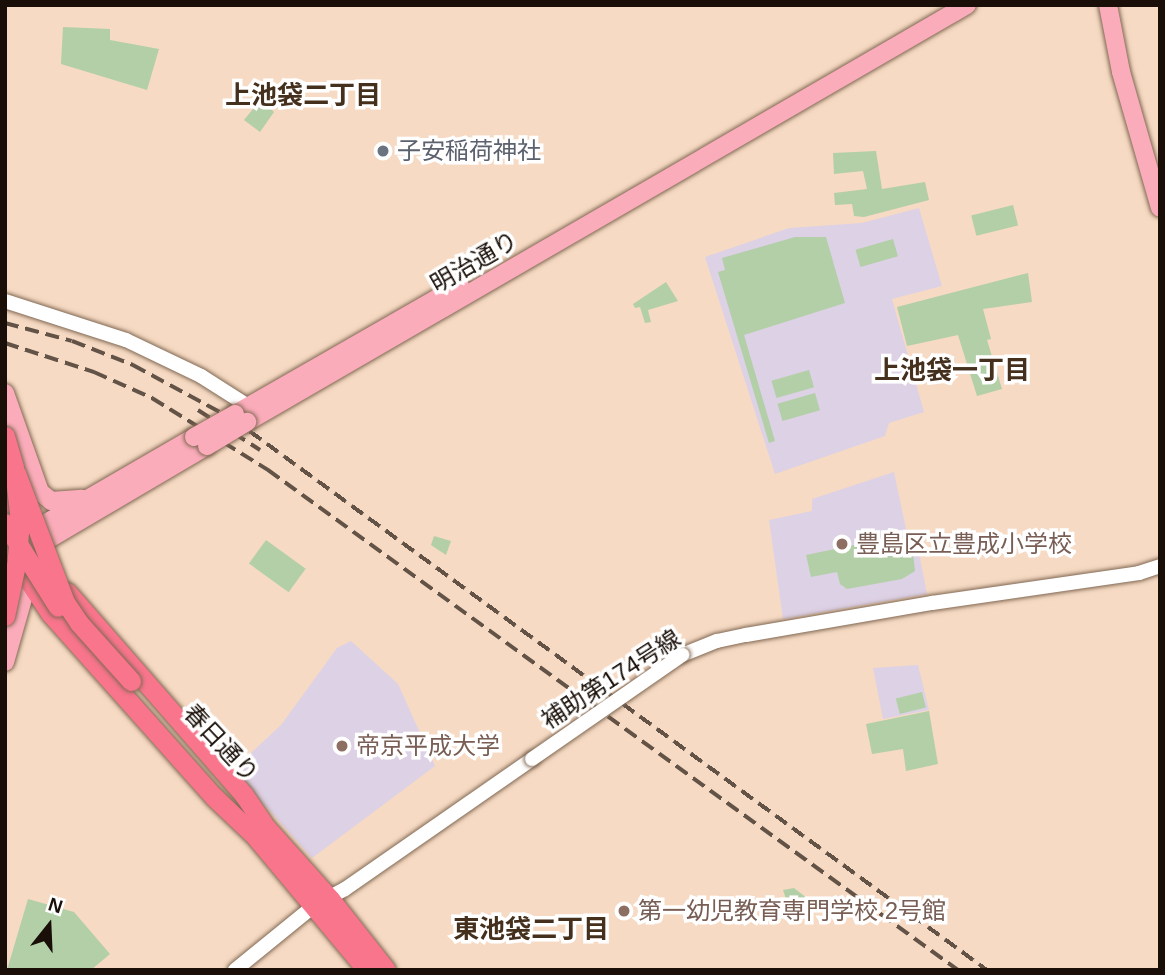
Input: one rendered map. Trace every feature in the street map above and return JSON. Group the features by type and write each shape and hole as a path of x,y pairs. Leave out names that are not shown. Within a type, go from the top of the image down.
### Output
{"highway":[{"path":"5,435 16,473 18,546"},
{"path":"5,435 18,546"},
{"path":"5,435 14,468 20,523 8,614"},
{"path":"5,503 28,584 50,613 214,797 258,828"},
{"path":"5,523 18,546 45,564 78,606 230,780 258,828"},
{"name":"春日通り","path":"18,546 55,581 71,612 128,682 386,970"},
{"name":"春日通り","path":"323,902 367,970"}],"main road":[{"name":"明治通り","path":"248,414 943,5"},
{"name":"明治通り","path":"18,546 967,5"},
{"path":"1108,5 1121,72 1160,208"},
{"path":"5,393 40,492 51,501 62,502 93,496"},
{"name":"明治通り","path":"18,546 93,496 201,441"},
{"path":"5,662 8,614 18,546"},
{"path":"8,614 28,584"},
{"path":"8,614 35,611 50,613"}],"street":[{"path":"5,301 126,340 201,376 248,414"},
{"name":"補助第174号線","path":"235,970 323,902 682,655 717,641 746,635 932,603 1139,573 1160,566"}],"shaded area":[{"path":"919,208 942,286 892,299 924,412 889,423 885,436 775,474 705,257 789,228 862,223"},
{"name":"豊島区立豊成小学校","path":"894,472 906,529 920,558 927,594 783,619 769,520 812,511 812,499"},
{"name":"帝京平成大学","path":"351,641 398,684 435,766 312,858 236,773 236,767 281,725 337,648"},
{"path":"918,665 929,710 883,719 873,668"}],"green space":[{"path":"63,27 110,29 110,40 159,49 147,90 61,64"},
{"path":"261,99 274,112 260,132 244,120"},
{"path":"876,151 882,189 925,182 929,200 864,217 854,216 852,204 835,205 834,193 867,189 863,171 834,174 833,153"},
{"path":"1013,205 1018,225 976,236 971,215"},
{"path":"795,237 826,237 845,303 744,335 775,441 769,443 718,272 725,270 722,258"},
{"path":"893,239 898,256 860,267 856,250"},
{"path":"1028,273 1032,302 983,309 991,339 987,340 1002,389 977,396 958,335 907,346 897,307"},
{"path":"666,282 678,301 648,310 651,322 645,323 640,307 635,308 633,304"},
{"path":"809,370 814,387 776,398 772,381"},
{"path":"815,393 820,410 782,421 778,404"},
{"path":"902,535 913,553 915,571 902,579 847,589 840,584 837,572 811,577 806,555"},
{"path":"434,536 451,541 446,555 431,545"},
{"path":"266,540 306,569 289,592 249,563"},
{"path":"922,692 926,708 900,714 896,699"},
{"path":"929,711 938,764 906,771 903,749 872,754 866,724"},
{"path":"794,888 821,909 792,916 783,890"},
{"path":"28,899 74,912 110,954 91,970 7,970"}],"railway":[{"path":"5,323 72,341 133,365 233,419 987,970"},
{"path":"5,343 94,372 152,398 268,470 958,970"},
{"path":"198,410 260,450"}],"place":[{"name":"子安稲荷神社","path":"383,151"},
{"name":"豊島区立豊成小学校","path":"842,544"},
{"name":"帝京平成大学","path":"342,746"},
{"name":"第一幼児教育専門学校 2号館","path":"624,911"}],"district":[{"name":"上池袋二丁目","path":"303,96"},
{"name":"上池袋一丁目","path":"952,371"},
{"name":"東池袋二丁目","path":"531,930"}]}
